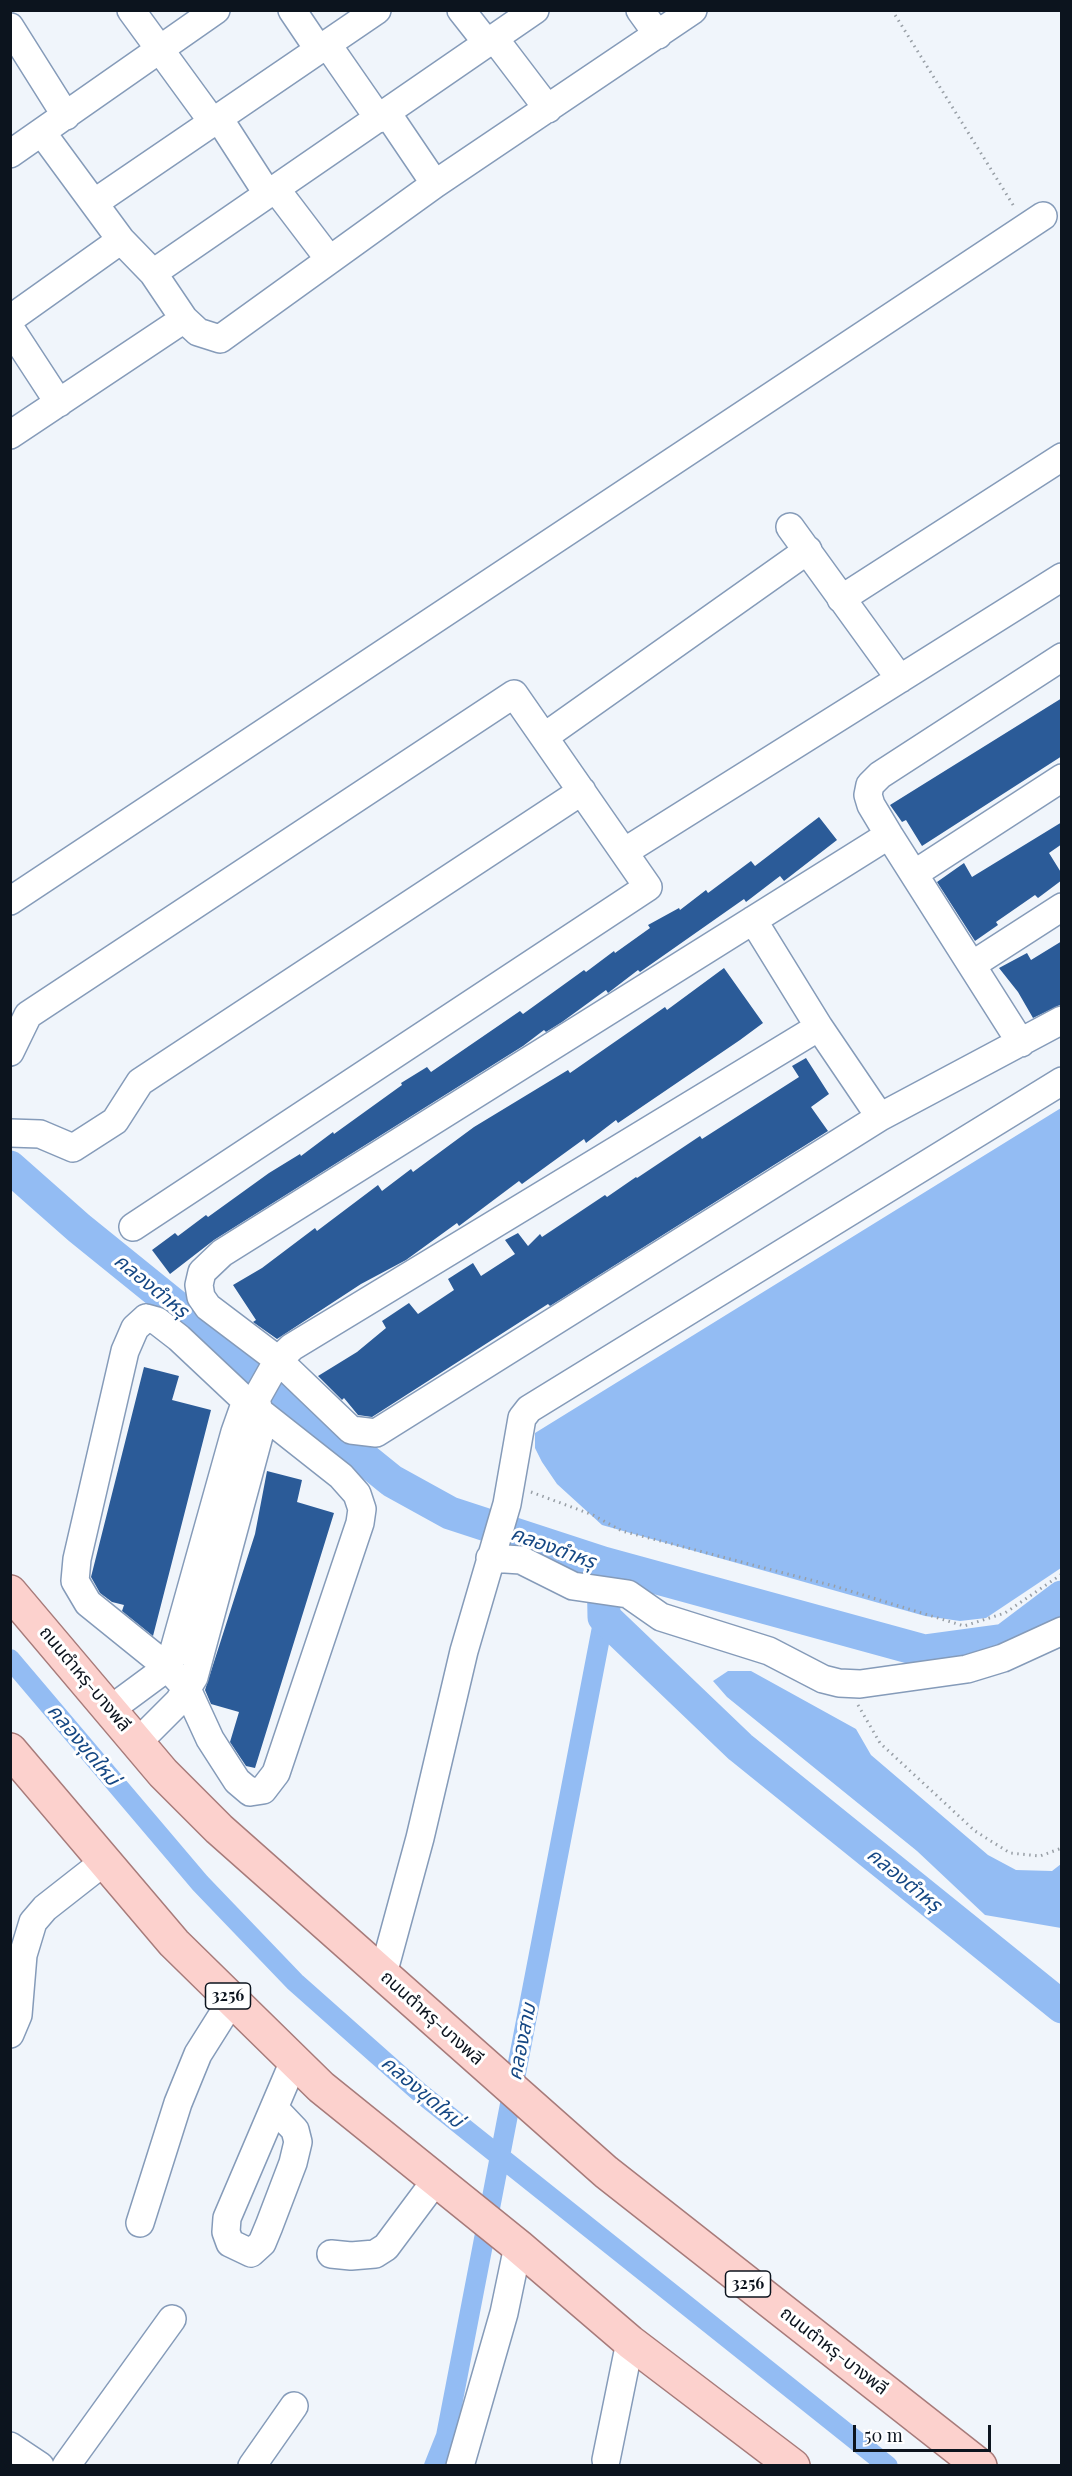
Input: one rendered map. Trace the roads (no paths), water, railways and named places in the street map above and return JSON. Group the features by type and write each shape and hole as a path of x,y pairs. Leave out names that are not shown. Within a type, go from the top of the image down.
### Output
{"main road":[{"name":"ถนนตำหรุ-บางพลี","path":"10,1592 163,1773 219,1829 606,2172 980,2466"},
{"name":"3256","path":"10,1750 174,1943 321,2087 497,2229 630,2342 794,2466"}],"street":[{"path":"10,20 25,10"},
{"path":"131,10 159,51 271,191 329,259"},
{"path":"10,154 43,134 216,10"},
{"path":"292,10 383,116 435,184"},
{"path":"94,203 377,10"},
{"path":"461,10 548,109"},
{"path":"153,273 535,10"},
{"path":"640,10 658,36"},
{"path":"43,134 121,240 153,273 184,319 198,332 220,339 435,184 658,36 693,10"},
{"path":"10,27 66,116"},
{"path":"10,901 1035,222"},
{"path":"10,319 121,240"},
{"path":"10,435 184,319"},
{"path":"10,328 59,403"},
{"path":"842,598 1062,457"},
{"path":"790,527 900,679"},
{"path":"544,737 807,550"},
{"path":"624,852 1062,577"},
{"path":"1021,1043 889,836 871,805 868,795 870,785 880,775 1062,657"},
{"path":"10,1052 28,1015 514,694 582,790 648,886 133,1227"},
{"path":"914,874 1062,778"},
{"path":"10,1133 40,1134 73,1149 116,1121 140,1082 582,790"},
{"path":"889,836 222,1253 202,1272 199,1285 201,1297 261,1390 357,1494 362,1509 360,1524 276,1773 262,1791 250,1792 237,1781 210,1739 187,1689 166,1666 88,1603 75,1581 77,1559 125,1351 135,1328 146,1318 157,1321 179,1338 261,1390 351,1430 376,1433 880,1117 1062,1020"},
{"path":"972,965 1062,907"},
{"path":"753,920 819,1027 880,1117"},
{"path":"111,1709 166,1666 172,1657 261,1390 292,1347 819,1027"},
{"path":"383,1974 397,1929 464,1651 510,1484 522,1418 529,1409 1062,1080"},
{"path":"138,1742 187,1689 194,1677 260,1432 261,1390"},
{"path":"496,1538 521,1560 573,1586 628,1594 661,1617 769,1651 823,1678 846,1683 967,1669 1003,1658 1062,1631"},
{"path":"10,2034 18,2015 23,1955 33,1922 45,1908 105,1861"},
{"path":"140,2223 178,2103 198,2054 232,2000"},
{"path":"274,2109 294,2130 298,2142 293,2163 276,2208 257,2249 250,2253 230,2243 226,2232 228,2218 294,2061"},
{"path":"331,2254 375,2254 386,2247 436,2180"},
{"path":"240,2188 276,2208"},
{"path":"460,2466 504,2313 497,2229"},
{"path":"66,2466 172,2319"},
{"path":"606,2460 630,2342"},
{"path":"252,2466 294,2406"},
{"path":"10,2446 40,2466"}],"water":[{"path":"1061,1108 1061,1568 986,1618 960,1621 925,1616 602,1525 557,1484 535,1448 535,1433"},
{"path":"728,1671 751,1671 856,1729 871,1755 988,1855 1016,1870 1052,1871 1061,1864 1061,1928 985,1915 917,1851 727,1697 713,1681"}],"waterway":[{"name":"คลองตำหรุ","path":"10,1167 79,1228 392,1481 450,1513 603,1563 924,1651 1005,1640 1062,1597"},
{"name":"คลองตำหรุ","path":"603,1563 604,1617 740,1747 1062,2007"},
{"name":"คลองสาม","path":"434,2466 446,2436 604,1617"},
{"name":"คลองขุดใหม่","path":"10,1659 200,1883 295,1982 419,2092 888,2466"}]}
